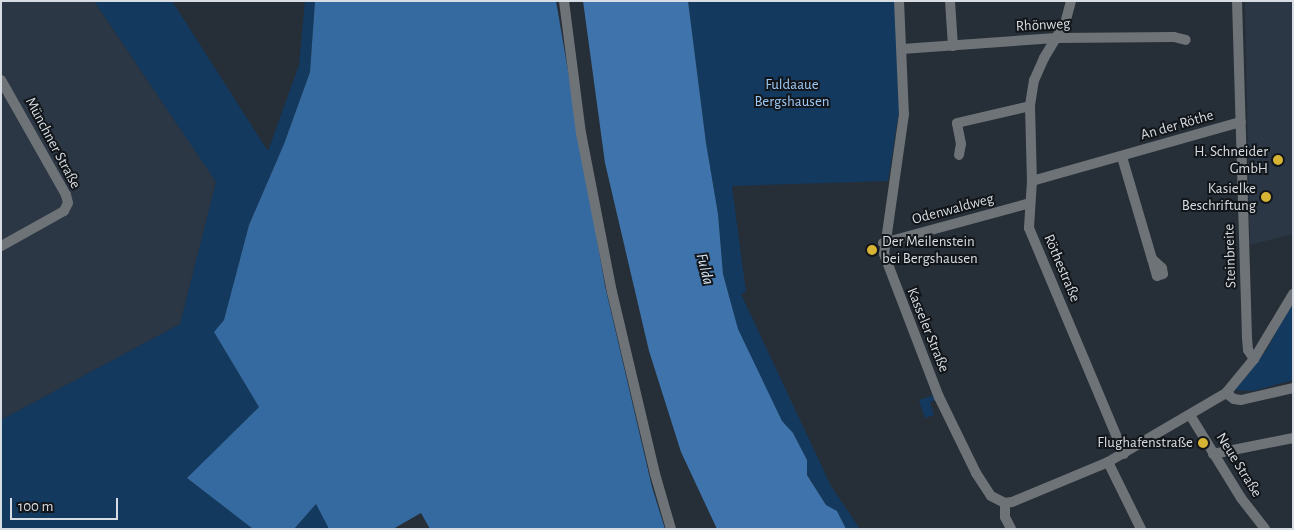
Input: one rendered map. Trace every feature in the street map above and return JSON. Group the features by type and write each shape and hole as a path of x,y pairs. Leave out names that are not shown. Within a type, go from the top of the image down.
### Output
{"street":[{"path":"564,1 581,133 612,292 655,474 671,529"},
{"name":"Kasseler Straße","path":"899,1 903,125 883,243 886,265 939,397 986,491 997,500 1005,503"},
{"path":"950,1 953,46"},
{"name":"Röthestraße","path":"1071,1 1065,23 1044,58 1034,80 1030,106 1032,181 1029,228 1124,454"},
{"name":"Steinbreite","path":"1237,1 1247,338 1248,350 1254,359"},
{"name":"Rhönweg","path":"902,49 1056,38 1174,37 1186,40"},
{"name":"Münchner Straße","path":"1,80 66,195 68,203 64,211 1,246"},
{"path":"960,155 957,123 1030,106"},
{"name":"An der Röthe","path":"1032,181 1241,122"},
{"path":"1122,157 1152,259"},
{"name":"Odenwaldweg","path":"883,243 1030,203"},
{"path":"1010,529 1005,517 1005,503 1023,499 1124,454 1226,392 1254,359 1293,294"},
{"path":"1226,392 1234,399 1241,400 1293,388"},
{"name":"Neue Straße","path":"1190,415 1241,498 1265,529"},
{"path":"1213,454 1293,438"},
{"path":"1108,462 1141,529"}],"shaded area":[{"path":"1,1 94,1 216,182 180,324 1,420"},
{"path":"315,1 556,1 605,286 652,487 665,529 430,529 421,513 393,529 329,529 316,504 294,529 253,529 187,478 259,407 214,332 224,320 249,225 284,144 310,72"},
{"path":"1245,1 1293,1 1293,234 1250,245"}],"green space":[{"path":"94,1 172,1 268,151 299,65 305,1 315,1 310,72 284,144 249,225 224,320 214,332 259,407 187,478 253,529 1,529 1,420 180,324 216,182"},
{"name":"Fuldaaue Bergshausen","path":"688,1 895,1 900,105 888,181 732,186 746,292 741,294 831,486 860,529 846,529 837,511 826,505 807,474 807,460 793,433 782,421 738,329 723,274 718,214 706,143"},
{"path":"1293,301 1293,380 1253,391 1235,390 1266,351"},
{"path":"934,395 936,400 930,402 934,415 925,418 919,400"},
{"path":"316,504 329,529 294,529"}],"water":[{"name":"Fulda","path":"583,1 688,1 706,143 718,214 723,274 738,329 782,421 793,433 807,460 807,475 826,505 837,511 846,529 717,529 681,452 649,351 605,163"}],"place":[{"name":"H. Schneider GmbH","path":"1278,160"},
{"name":"Kasielke Beschriftung","path":"1266,197"},
{"name":"Der Meilenstein bei Bergshausen","path":"872,250"},
{"name":"Flughafenstraße","path":"1203,443"}]}
